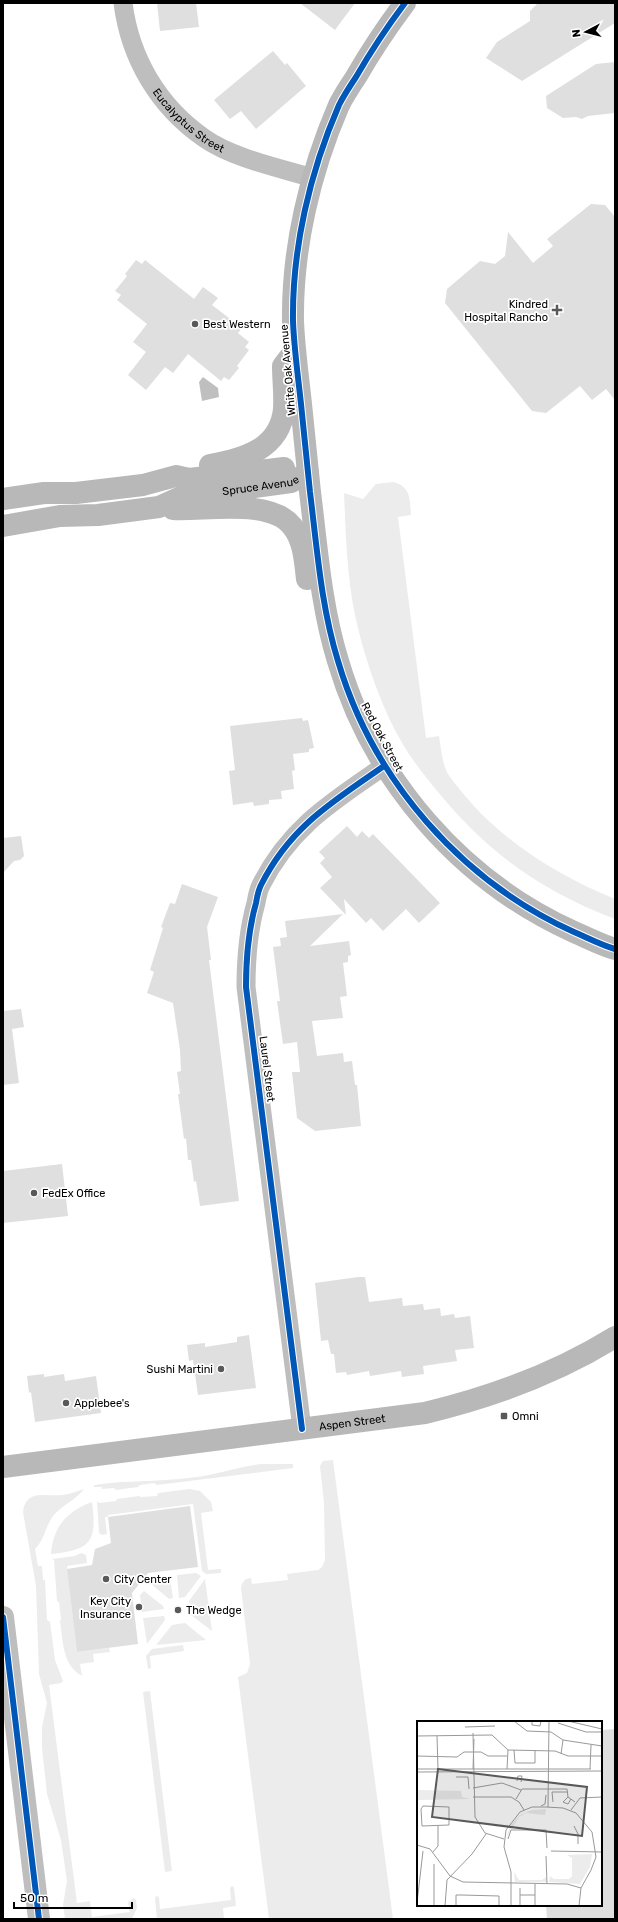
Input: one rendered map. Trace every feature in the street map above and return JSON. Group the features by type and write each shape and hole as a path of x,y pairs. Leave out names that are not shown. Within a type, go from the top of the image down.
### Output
{"main road":[{"path":"3,1617 39,1919"}],"street":[{"name":"Eucalyptus Street","path":"123,3 130,39 144,73 171,110 205,138 231,151 253,161 313,178"},
{"name":"White Oak Avenue","path":"308,473 293,319 300,232 313,178 340,104 378,38 405,3"},
{"path":"176,476 188,469 226,462 248,454 266,446 275,438 281,425 284,409 283,366 295,351"},
{"name":"Spruce Avenue","path":"3,499 44,493 94,491 143,485 176,476 189,479 289,467 308,473"},
{"name":"Spruce Avenue","path":"3,526 60,516 98,515 159,507 182,497 291,482 308,473"},
{"name":"Red Oak Street","path":"308,473 324,600 330,633 348,692 362,726 384,766 418,812 457,854 499,890 548,920 603,946 615,949"},
{"path":"159,507 183,509 249,509 273,513 285,519 293,526 298,537 307,579 324,600"},
{"name":"Laurel Street","path":"302,1429 246,987 246,953 251,920 260,886 292,838 323,808 384,766"},
{"name":"Aspen Street","path":"3,1467 407,1416 452,1406 512,1388 544,1374 615,1337"}],"shaded area":[{"path":"203,377 218,388 219,397 202,401 199,382"},
{"path":"393,482 399,484 406,490 410,499 411,515 398,517 426,738 439,736 443,760 448,774 476,809 512,841 531,855 572,879 615,899 615,919 563,896 540,883 496,852 476,834 438,792 409,754 394,728 381,700 371,671 354,612 345,527 344,493 363,499 376,484"},
{"path":"333,1460 393,1919 269,1919 238,1677 247,1673 250,1664 241,1588 244,1581 249,1578 251,1578 252,1584 288,1580 287,1574 318,1570 322,1567 325,1560 324,1503 320,1466 323,1461"},
{"path":"261,1464 293,1464 293,1468 157,1485 154,1483 116,1490 114,1488 102,1489 102,1487 94,1487 94,1485 106,1483 197,1477"},
{"path":"84,1489 53,1516 41,1541 35,1549 38,1566 42,1566 43,1580 45,1580 47,1620 50,1622 55,1660 63,1681 61,1683 49,1685 77,1903 90,1901 92,1917 130,1912 128,1902 134,1898 136,1900 137,1908 132,1919 65,1919 63,1905 67,1881 61,1840 47,1794 42,1748 42,1727 47,1703 39,1674 36,1586 23,1512 25,1504 32,1497 38,1495 63,1495"},
{"path":"190,1489 200,1491 211,1502 213,1511 201,1513 208,1570 221,1569 221,1573 206,1574 202,1571 193,1504 108,1515 108,1517 105,1517 107,1534 102,1535 99,1533 97,1501 99,1503 139,1496 157,1496 158,1493"},
{"path":"92,1502 93,1526 92,1535 89,1541 75,1550 51,1554 52,1544 58,1528 63,1521 75,1510"},
{"path":"81,1553 86,1555 87,1563 67,1566 77,1652 109,1648 110,1652 93,1654 94,1662 80,1664 82,1676 75,1671 67,1659 65,1652 60,1621 59,1602 57,1601 54,1560 52,1559 75,1556"},
{"path":"196,1573 201,1576 185,1597 179,1598 177,1575"},
{"path":"170,1578 173,1598 169,1599 150,1583 153,1579"},
{"path":"205,1579 212,1631 191,1615 189,1601"},
{"path":"144,1591 163,1606 164,1609 142,1612 140,1595"},
{"path":"164,1616 165,1620 147,1644 143,1618"},
{"path":"185,1623 206,1640 156,1645 172,1625"},
{"path":"183,1645 184,1651 150,1656 151,1668 148,1669 146,1656 152,1649"},
{"path":"150,1691 172,1871 165,1872 143,1692"},
{"path":"232,1886 234,1887 236,1906 223,1908 224,1919 157,1919 156,1896 159,1897 160,1909 231,1900 230,1888"}],"building":[{"path":"157,3 196,3 199,27 160,31"},
{"path":"300,3 355,3 335,30"},
{"path":"538,3 615,3 615,23 522,81 486,58 497,42 530,21 530,11"},
{"path":"273,51 285,65 287,63 306,86 256,129 241,111 230,119 214,100"},
{"path":"615,62 615,113 588,116 582,119 576,117 563,118 547,108 546,96 596,64"},
{"path":"591,204 605,205 615,217 615,400 606,389 592,400 580,386 546,413 532,411 445,303 447,289 480,261 495,264 505,256 508,232 533,263 553,246 547,239"},
{"path":"136,260 142,264 145,260 194,299 203,287 218,298 212,305 242,328 238,333 249,342 245,347 249,350 237,366 239,368 229,380 224,377 221,381 188,354 173,373 165,367 146,390 128,375 146,352 133,342 147,324 117,300 121,295 115,291 127,276 125,274"},
{"path":"302,718 303,721 308,720 314,748 309,749 309,752 293,754 295,770 292,771 294,789 281,791 282,799 269,800 269,804 254,806 253,802 233,805 229,771 235,770 230,726"},
{"path":"347,826 357,837 362,831 369,838 373,834 440,903 419,923 406,909 383,931 371,918 366,923 344,899 346,915 320,888 332,877 320,863 325,858 319,852"},
{"path":"21,836 24,856 20,860 14,861 3,873 3,838"},
{"path":"182,884 218,897 207,927 211,960 209,960 239,1201 200,1206 196,1181 194,1182 191,1160 188,1160 186,1138 184,1139 178,1094 180,1094 177,1072 181,1071 180,1050 173,1003 147,993 154,972 150,970 163,928 161,927 170,903 175,904"},
{"path":"343,914 310,946 349,941 351,955 348,956 348,962 343,963 347,996 340,997 343,1018 312,1021 317,1056 343,1053 344,1062 352,1061 355,1085 357,1085 361,1126 315,1131 297,1118 292,1072 300,1072 297,1042 283,1044 277,1001 280,1001 273,947 281,946 280,938 287,937 285,921"},
{"path":"21,1009 24,1027 12,1029 19,1083 3,1085 3,1011"},
{"name":"FedEx Office","path":"62,1164 68,1216 3,1223 3,1171"},
{"path":"365,1277 369,1302 402,1298 403,1306 423,1304 424,1310 440,1308 441,1316 454,1314 455,1318 470,1316 474,1348 455,1350 457,1361 423,1366 424,1374 402,1377 401,1371 370,1376 369,1371 347,1375 346,1372 336,1373 334,1354 331,1354 328,1340 321,1341 315,1283"},
{"name":"Sushi Martini","path":"249,1335 256,1388 198,1395 193,1360 189,1361 187,1345 205,1343 205,1347 237,1342 237,1337"},
{"name":"Applebee's","path":"44,1374 44,1377 64,1374 65,1381 96,1376 101,1413 35,1422 27,1376"},
{"name":"City Center","path":"190,1506 198,1567 148,1573 132,1593 138,1644 77,1652 67,1569 92,1565 95,1549 111,1543 108,1517"},
{"path":"615,1729 615,1919 547,1919 546,1906 602,1906 602,1730"}],"cycle path":[{"path":"405,3 373,48 339,105 319,157 311,184 299,238 294,294 294,341 317,556 327,619 338,661 354,705 374,746 398,786 427,822 459,855 494,885 533,911 574,932 615,949"},
{"path":"302,1429 246,987 248,945 259,890 272,865 285,847 314,817 384,766"},
{"path":"3,1617 39,1919"}],"place":[{"name":"Kindred Hospital Rancho","path":"557,310"},
{"name":"Best Western","path":"195,324"},
{"name":"FedEx Office","path":"34,1193"},
{"name":"Sushi Martini","path":"221,1369"},
{"name":"Applebee's","path":"66,1403"},
{"name":"Omni","path":"504,1416"},
{"name":"City Center","path":"106,1579"},
{"name":"Key City Insurance","path":"139,1607"},
{"name":"The Wedge","path":"178,1610"}]}
